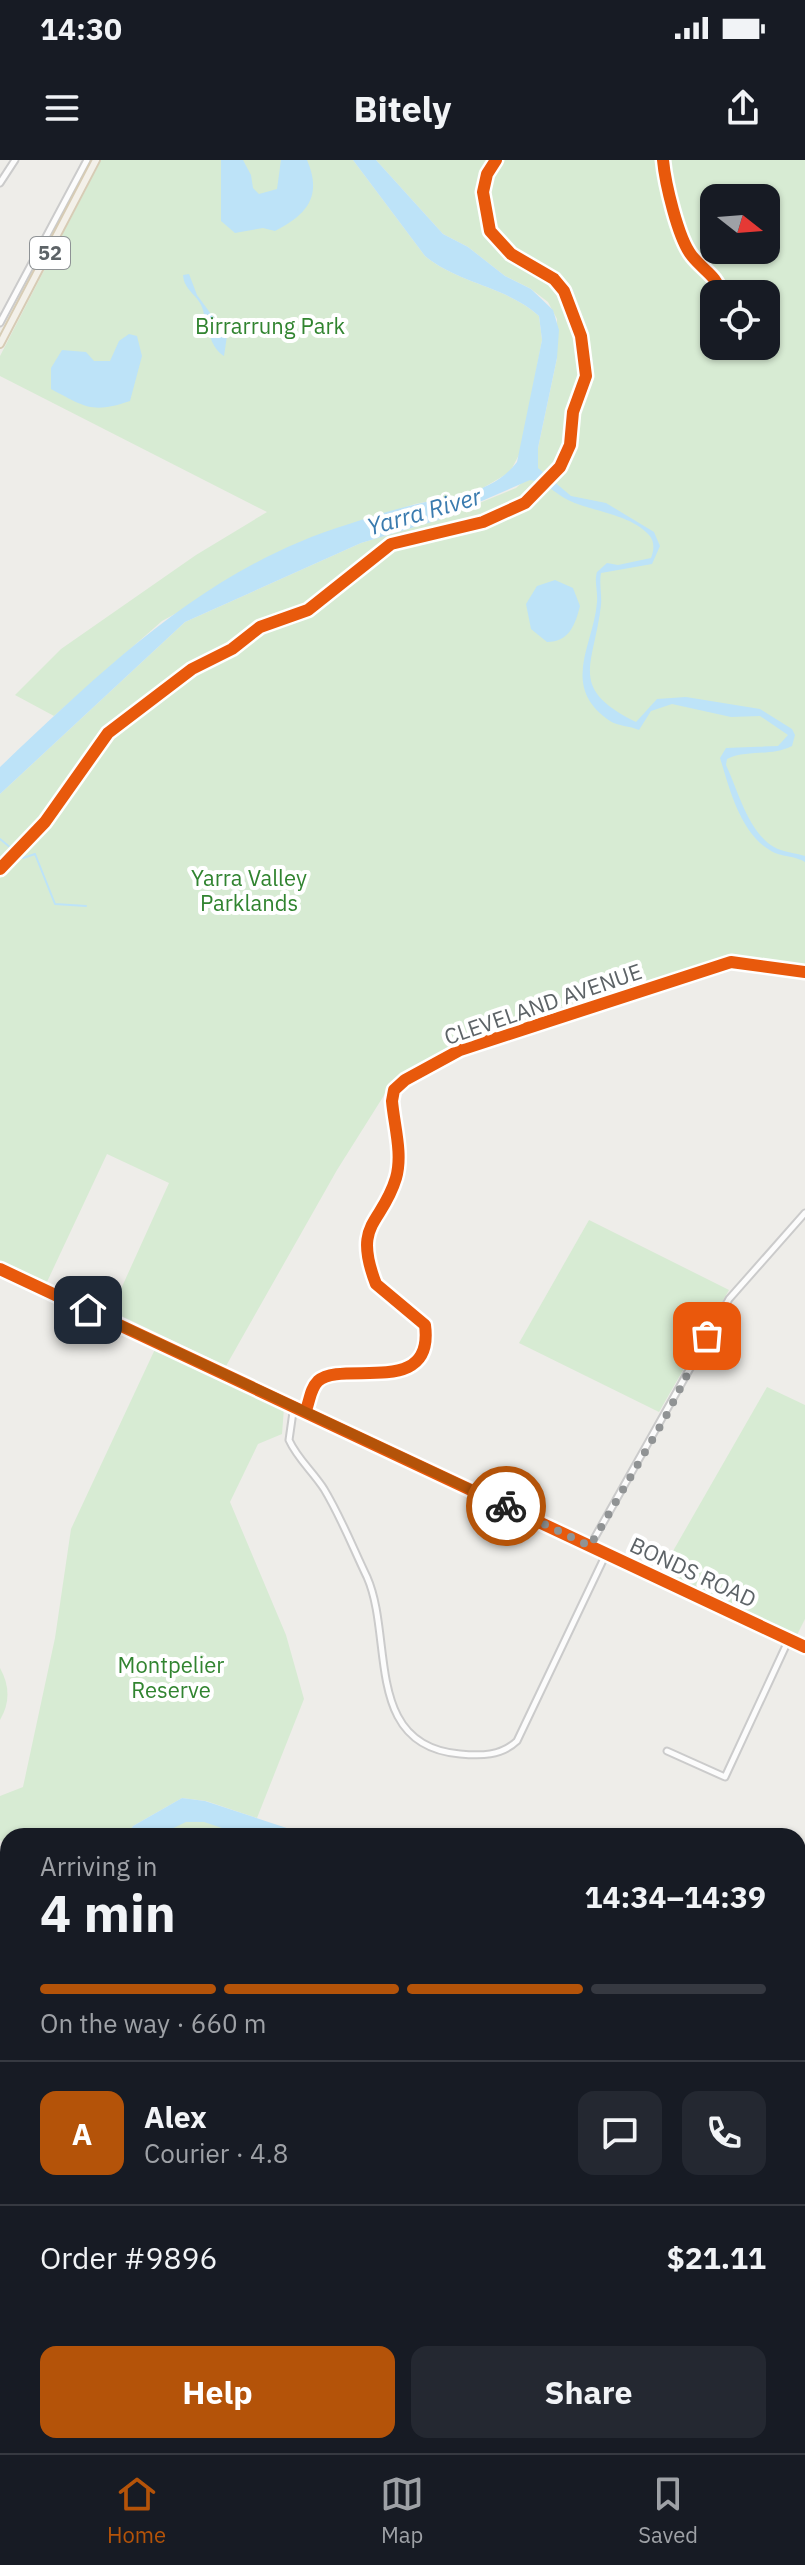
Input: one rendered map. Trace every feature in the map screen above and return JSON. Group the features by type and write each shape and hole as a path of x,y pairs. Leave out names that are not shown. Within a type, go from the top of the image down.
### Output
{"main road":[{"name":"52","path":"0,344 96,160"}],"street":[{"path":"0,183 15,160"},
{"path":"0,323 87,160"},
{"name":"CLEVELAND AVENUE","path":"371,1273 367,1236 370,1223 396,1176 398,1156 392,1101 394,1090 405,1080 460,1050 731,962 805,972"},
{"path":"590,1546 729,1299 805,1213"},
{"name":"BONDS ROAD","path":"0,1269 805,1647"},
{"path":"294,1405 289,1440 325,1490 371,1590 390,1700 405,1727 434,1748 457,1754 488,1754 506,1750 517,1741 606,1554"},
{"path":"667,1751 725,1777 789,1639"}],"green space":[{"name":"Birrarrung Park","path":"101,160 353,160 425,256 453,273 526,306 539,316 542,340 521,451 510,472 476,492 415,504 316,537 162,621 54,716 15,695 61,649 196,555 267,512 0,376 0,356"},
{"name":"Yarra Valley Parklands","path":"376,160 805,160 805,968 730,957 548,1010 461,1042 388,1089 337,1170 226,1366 111,1311 169,1183 107,1154 46,1284 0,1261 0,794 185,622 361,543 438,520 516,488 525,480 538,448 557,358 557,319 548,302 505,276 468,247 443,234"},
{"path":"589,1220 729,1290 659,1412 519,1343"},
{"name":"Montpelier Reserve","path":"156,1347 284,1408 282,1434 258,1444 230,1502 286,1635 304,1699 257,1818 206,1801 182,1798 132,1828 0,1828 0,1796 23,1787 55,1638 71,1529"},
{"path":"767,1387 805,1405 805,1619 797,1635 661,1572"},
{"path":"0,1668 8,1694 0,1720"},
{"path":"189,1815 227,1828 169,1828"}],"water":[{"path":"221,160 243,160 251,175 253,188 259,194 277,189 281,160 307,160 313,184 309,203 295,218 275,231 263,228 235,233 221,221"},
{"name":"Yarra River","path":"353,160 376,160 443,234 468,247 505,276 531,289 553,310 559,330 557,358 538,448 538,468 571,496 606,503 654,532 660,546 652,564 601,573 601,605 590,674 593,686 600,698 614,710 636,722 657,699 686,697 760,709 792,729 795,735 792,746 735,756 727,759 726,765 757,831 777,849 805,856 805,862 775,853 753,836 738,812 720,758 726,748 778,746 788,735 760,716 731,717 672,704 651,711 639,730 613,723 595,708 586,694 583,664 595,618 597,572 607,563 618,565 651,558 652,540 632,522 568,500 545,485 530,480 438,520 361,543 185,622 0,794 0,767 119,658 204,594 249,566 298,543 389,511 482,488 495,482 517,462 542,340 539,316 512,298 453,273 425,256"},
{"path":"189,274 197,295 227,336 224,356 212,342 201,305 184,280 183,275"},
{"path":"129,334 137,336 142,356 130,401 106,407 89,407 51,389 51,368 62,350 86,352 94,361 110,361 119,341"},
{"path":"555,580 573,588 580,606 566,636 547,642 531,629 526,604 537,586"},
{"path":"182,1798 205,1801 287,1828 222,1828 204,1822 186,1822 174,1828 133,1826"}],"waterway":[{"path":"0,839 23,858 35,854 55,904 86,906"}],"cycle path":[{"path":"0,869 45,822 108,733 192,669 232,649 260,627 308,610 391,544 483,522 525,503 560,467 570,445 573,412 586,376 581,336 564,291 554,279 511,254 490,231 483,192 487,174 496,160"},
{"path":"663,160 669,196 682,237 692,256 714,280"},
{"path":"306,1410 318,1381 330,1375 402,1369 416,1362 424,1348 425,1325 376,1284 367,1248 372,1225 396,1178 398,1149 392,1101 394,1090 405,1080 460,1050 731,962 805,972"},
{"path":"0,1269 805,1647"}],"way so far":[{"path":"506,1506 590,1546 665,1418 707,1336"}],"route":[{"path":"88,1310 506,1506"}]}
